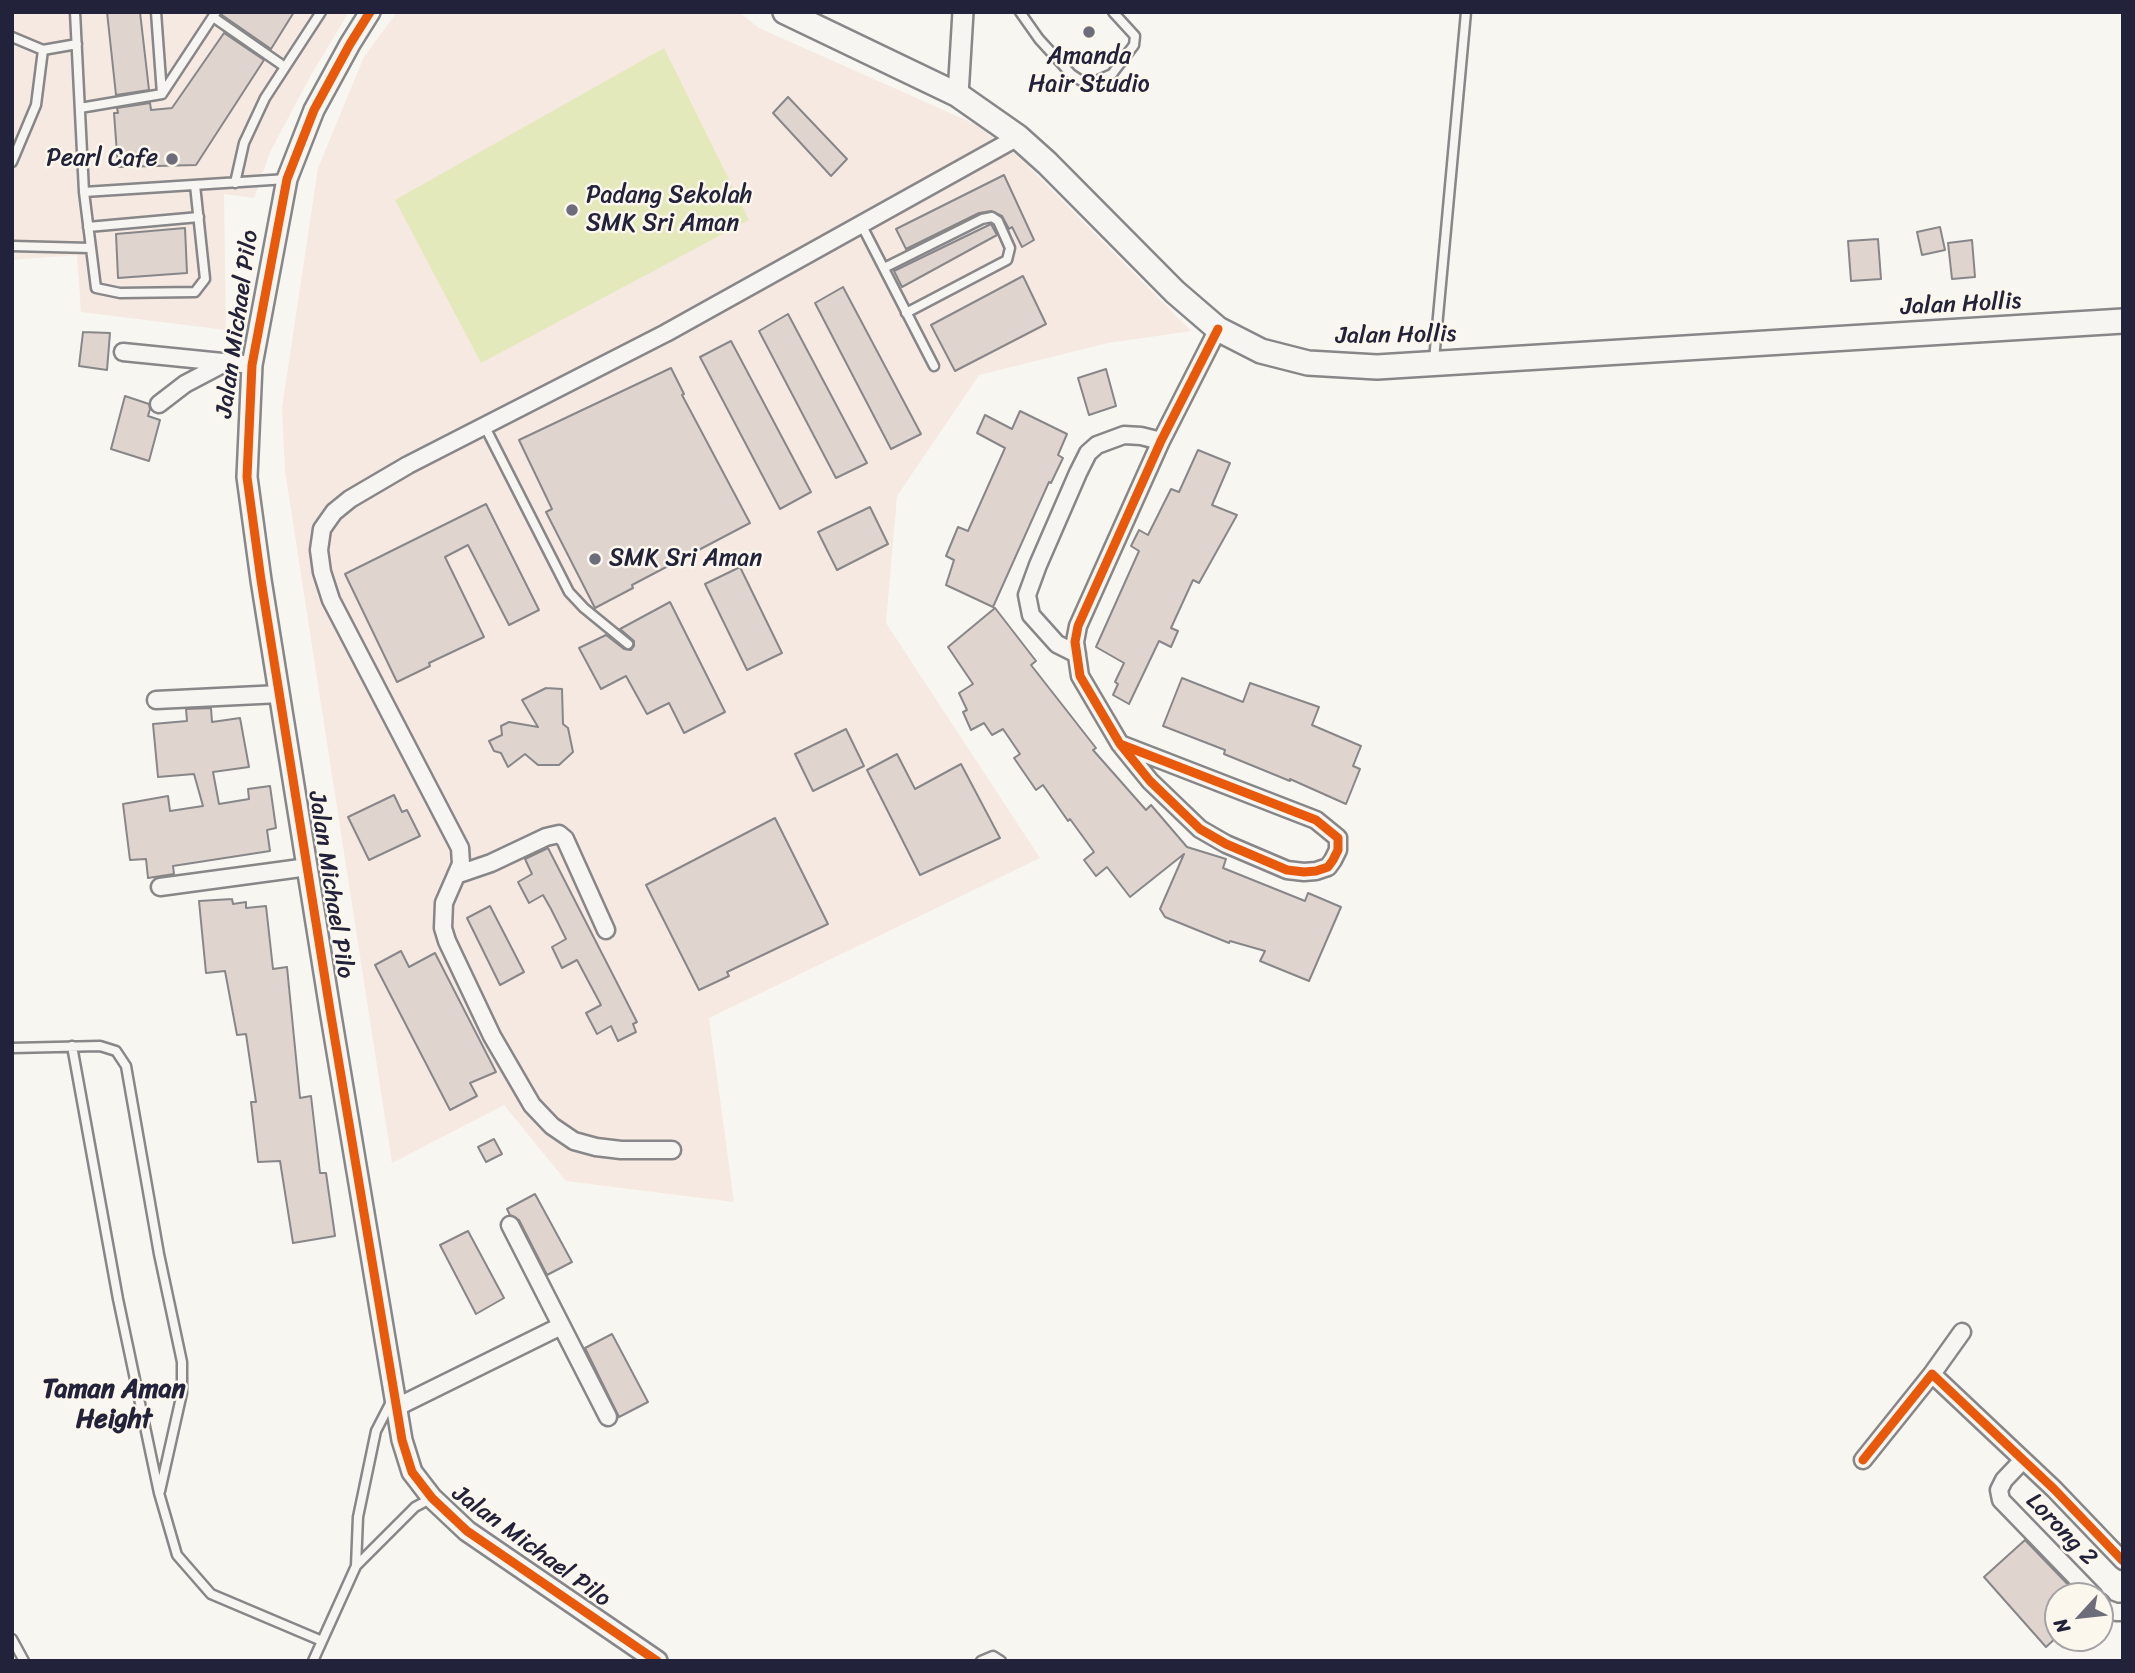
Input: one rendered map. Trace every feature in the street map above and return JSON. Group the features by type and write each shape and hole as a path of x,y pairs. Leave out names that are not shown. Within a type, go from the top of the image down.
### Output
{"main road":[{"name":"Jalan Hollis","path":"785,12 958,95 1018,137 1175,292 1218,329 1261,351 1308,363 1377,367 2123,321"}],"street":[{"name":"Jalan Michael Pilo","path":"370,12 314,110 287,179 252,365 247,477 330,1010 402,1440 412,1472 432,1498 467,1531 657,1661"},
{"path":"958,95 963,12"},
{"path":"673,1150 621,1150 574,1141 552,1126 532,1105 492,1036 447,941 442,914 461,855 455,834 331,600 322,572 319,550 322,529 334,513 350,499 408,465 666,333 1018,137"},
{"path":"1121,744 1316,820 1338,838 1338,850 1333,860 1328,867 1316,871 1286,870 1226,844 1200,829 1150,781 1121,744 1080,676 1075,642 1079,626 1161,441 1218,329"},
{"path":"123,352 252,365"},
{"path":"159,404 186,384 223,364"},
{"path":"1077,654 1057,644 1031,615 1027,595 1038,565 1088,453 1097,444 1125,435 1161,441"},
{"path":"156,700 280,694"},
{"path":"456,875 559,834 565,839 606,930"},
{"path":"160,887 308,867"},
{"path":"510,1225 608,1417"},
{"path":"396,1401 561,1326"},
{"path":"1863,1460 1962,1332"},
{"path":"1932,1374 2023,1460 2123,1561"},
{"name":"Lorong 2","path":"2023,1460 2004,1480 1999,1490 2001,1500 2080,1582"}],"lane":[{"path":"75,12 84,191 96,288 120,293 195,292 205,279 195,185"},
{"path":"156,12 162,94"},
{"path":"235,183 244,143 265,98 321,12"},
{"path":"1020,12 1039,39 1071,74 1083,82 1097,81 1112,74 1134,45 1135,36 1113,12"},
{"path":"1434,363 1466,12"},
{"path":"80,108 162,94 215,15 285,67"},
{"path":"12,37 43,50 77,44"},
{"path":"12,162 36,105 43,50"},
{"path":"84,191 287,179"},
{"path":"88,227 198,217"},
{"path":"884,268 982,219 992,217 998,221 1010,248 1007,260 906,313"},
{"path":"861,224 934,366"},
{"path":"12,246 90,248"},
{"path":"484,425 569,592 628,644"},
{"path":"72,1046 118,1299 159,1493 177,1555 211,1594 322,1641"},
{"path":"12,1048 100,1046 116,1051 126,1066 181,1362 182,1394 159,1493"},
{"path":"356,1566 358,1517 376,1431 396,1401"},
{"path":"313,1661 356,1566 415,1507 432,1498"},
{"path":"12,1639 24,1661"},
{"path":"981,1661 993,1656 1001,1661"}],"shaded area":[{"path":"12,12 349,12 311,75 270,152 254,198 224,194 226,330 81,312 77,255 12,260"},
{"name":"SMK Sri Aman","path":"397,12 739,12 759,28 977,125 1020,158 1191,331 1108,343 979,375 897,496 886,623 1040,858 709,1018 734,1202 566,1181 504,1105 392,1163 285,471 282,408 318,168 364,57"}],"green space":[{"name":"Padang Sekolah SMK Sri Aman","path":"664,48 749,220 481,363 395,200"}],"building":[{"path":"107,12 140,12 149,90 116,95"},
{"path":"222,12 294,12 271,49 222,15"},
{"path":"224,33 264,60 196,165 118,167 114,113 118,113 117,108 150,103 151,110 172,108"},
{"path":"788,97 847,159 831,176 773,113"},
{"path":"1004,175 1034,240 1022,247 1012,227 1009,229 1002,216 991,211 979,213 906,249 896,229"},
{"path":"991,224 997,235 902,287 894,271"},
{"path":"1940,227 1945,250 1922,255 1917,232"},
{"path":"185,228 187,273 118,278 116,234"},
{"path":"1878,239 1881,279 1851,281 1848,241"},
{"path":"1972,240 1975,277 1952,279 1948,243"},
{"path":"1023,276 1046,324 955,371 931,325"},
{"path":"843,287 921,434 891,449 815,303"},
{"path":"788,314 867,463 836,478 759,331"},
{"path":"83,332 110,333 107,370 79,366"},
{"path":"731,341 811,492 780,509 700,357"},
{"path":"671,368 684,394 682,395 750,523 632,585 633,588 595,608 546,512 552,509 519,440"},
{"path":"1106,369 1116,406 1089,415 1078,378"},
{"path":"125,396 149,404 148,416 160,420 149,461 111,449"},
{"path":"1020,411 1067,434 1058,455 1063,458 1051,483 1049,482 993,607 946,585 954,560 946,556 958,527 968,531 1005,448 977,433 985,415 1012,429"},
{"path":"1198,450 1230,463 1212,505 1237,515 1199,583 1193,580 1171,628 1178,631 1171,647 1159,641 1129,704 1113,695 1118,684 1115,682 1124,663 1096,647 1139,551 1131,546 1139,530 1148,535 1171,489 1179,492"},
{"path":"486,504 539,610 509,625 468,545 445,557 484,637 429,663 430,666 397,682 345,574"},
{"path":"870,507 888,544 837,570 818,532"},
{"path":"740,567 782,653 747,670 705,584"},
{"path":"670,602 725,712 684,733 669,703 647,714 626,676 601,689 579,648 606,635 624,649 631,650 634,641 620,629"},
{"path":"995,608 1036,661 1031,665 1096,748 1093,750 1146,810 1151,805 1187,847 1226,859 1223,868 1305,901 1308,893 1341,907 1309,981 1260,961 1265,951 1230,941 1229,943 1165,917 1160,909 1184,854 1130,897 1107,867 1096,876 1084,860 1094,852 1043,785 1036,790 1014,758 1020,754 1003,729 992,735 984,723 971,730 963,712 967,710 959,693 973,684 948,647"},
{"path":"1182,678 1243,702 1250,683 1319,707 1312,725 1361,746 1353,766 1360,769 1346,804 1224,754 1225,750 1163,726"},
{"path":"546,688 562,689 563,724 568,728 573,752 559,765 538,765 525,754 508,767 501,753 494,751 489,741 502,735 501,726 509,722 538,727 522,700"},
{"path":"211,708 212,722 240,718 249,767 213,772 219,804 249,799 248,789 270,786 276,828 267,830 270,851 173,866 174,874 148,878 146,859 130,860 123,804 168,796 170,811 203,806 194,774 158,777 153,724 187,721 186,709"},
{"path":"846,729 864,766 813,791 795,754"},
{"path":"897,754 915,789 961,764 1000,838 920,875 867,770"},
{"path":"394,795 402,812 407,810 420,836 369,860 348,817"},
{"path":"775,818 828,924 727,972 729,976 699,990 646,885"},
{"path":"548,848 637,1022 633,1024 636,1032 618,1041 611,1026 597,1034 586,1013 601,1005 577,960 562,968 552,947 566,939 543,895 529,903 518,882 532,874 525,859"},
{"path":"232,899 233,904 246,902 246,908 266,906 273,969 287,967 300,1098 311,1096 320,1173 326,1173 335,1236 293,1243 280,1161 258,1162 251,1102 256,1102 246,1034 237,1035 225,971 206,973 199,901"},
{"path":"490,906 524,972 500,985 467,918"},
{"path":"401,951 409,967 435,953 496,1072 470,1083 477,1096 450,1110 375,965"},
{"path":"494,1139 502,1154 486,1162 478,1147"},
{"path":"535,1194 572,1262 547,1275 519,1220 510,1215 507,1209"},
{"path":"468,1231 504,1298 476,1314 440,1245"},
{"path":"612,1334 648,1402 619,1417 585,1348"},
{"path":"2025,1540 2066,1582 2044,1582 2044,1645 1984,1577"}],"cycle path":[{"path":"370,12 314,110 287,179 252,365 247,477 330,1010 402,1440 412,1472 432,1498 467,1531 657,1661"},
{"path":"1120,744 1316,820 1338,838 1338,850 1333,860 1328,867 1316,871 1287,870 1226,844 1200,829 1150,781 1120,744 1080,676 1075,642 1078,626 1161,441 1218,329"},
{"path":"1863,1460 1932,1374 2054,1489 2123,1561"}],"place":[{"name":"Amanda Hair Studio","path":"1089,32"},
{"name":"Pearl Cafe","path":"172,159"},
{"name":"Padang Sekolah SMK Sri Aman","path":"572,210"},
{"name":"SMK Sri Aman","path":"595,559"}],"district":[{"name":"Taman Aman Height","path":"114,1405"}]}
